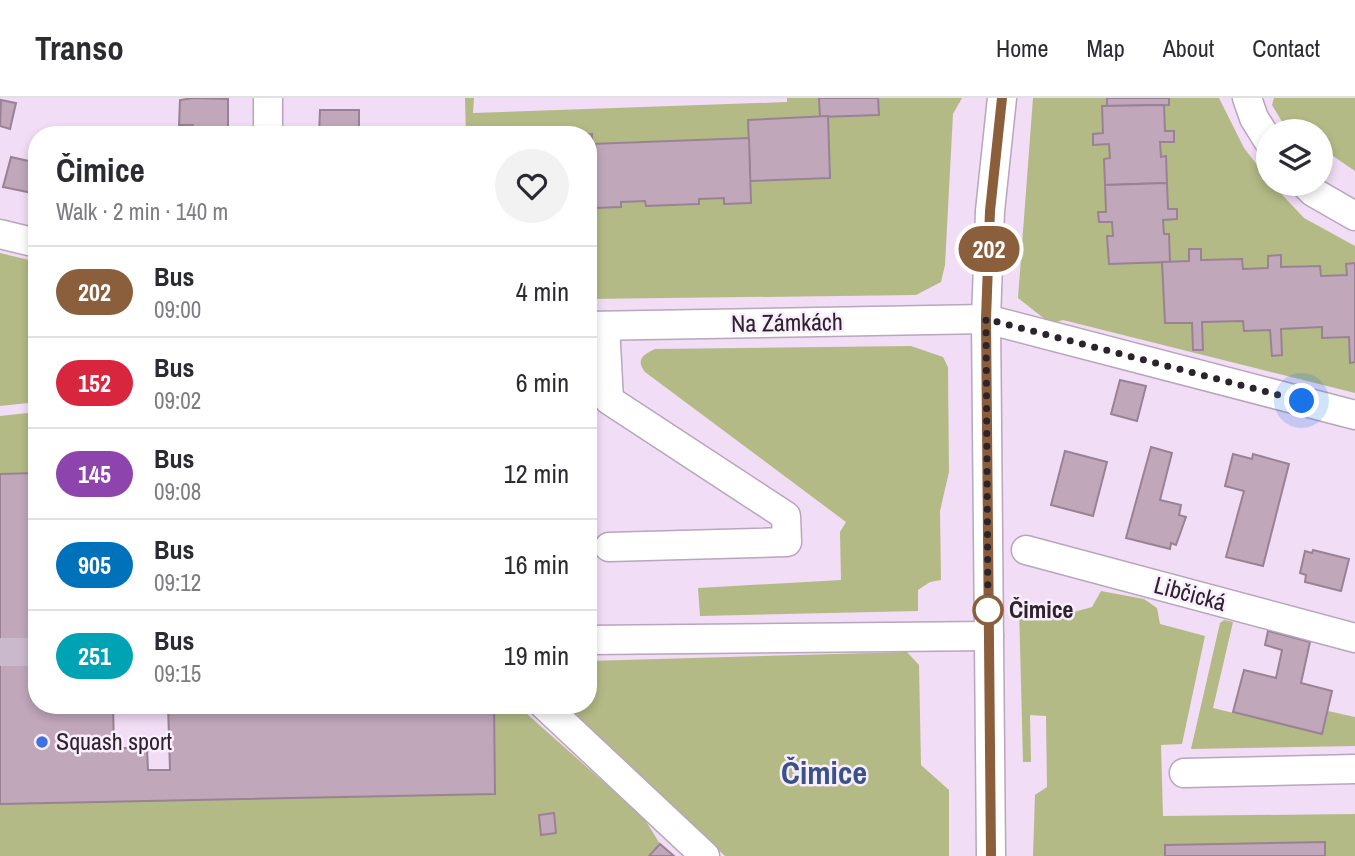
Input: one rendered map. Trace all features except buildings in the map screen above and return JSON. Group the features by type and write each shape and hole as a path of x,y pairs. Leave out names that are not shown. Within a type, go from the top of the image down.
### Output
{"street":[{"path":"268,98 268,126"},
{"path":"991,856 986,319 990,211 1002,98"},
{"path":"1247,98 1256,121"},
{"path":"1320,196 1355,216"},
{"path":"0,234 28,241"},
{"name":"Na Zámkách","path":"597,326 986,319 1355,415"},
{"path":"597,326 609,400 786,516 787,542 609,547"},
{"name":"Libčická","path":"1026,550 1355,638"},
{"path":"597,640 989,636"},
{"path":"554,714 705,856"},
{"path":"1184,773 1355,769"},
{"path":"984,856 990,810"}],"green space":[{"path":"465,98 474,98 473,113 787,102 787,98 819,98 820,117 749,120 749,138 597,144 597,126 466,126"},
{"path":"878,98 962,98 953,114 945,265 941,282 916,295 597,299 597,208 620,207 621,202 645,201 646,206 699,205 699,199 724,198 724,203 751,203 750,181 830,178 828,116 879,115"},
{"path":"1033,98 1107,98 1103,133 1093,134 1094,145 1109,144 1110,158 1104,159 1106,212 1098,212 1099,222 1112,222 1113,236 1107,237 1109,264 1162,262 1165,323 1192,323 1193,350 1203,349 1202,322 1243,321 1244,331 1270,330 1272,356 1281,355 1281,329 1322,327 1323,338 1349,337 1350,362 1355,362 1355,393 1063,320 1051,324 1018,298"},
{"path":"1169,98 1219,98 1244,148 1256,163 1256,196 1283,196 1304,218 1355,246 1355,263 1346,264 1347,275 1321,276 1320,266 1281,267 1280,255 1268,256 1268,268 1243,269 1242,259 1201,260 1200,249 1189,249 1189,261 1170,262 1169,234 1164,234 1163,220 1177,219 1177,209 1168,209 1166,157 1161,157 1160,142 1174,141 1174,131 1165,131 1164,105 1169,105"},
{"path":"1274,98 1355,98 1355,171 1333,156 1333,119 1280,119 1272,105"},
{"path":"0,253 28,260 28,403 0,406"},
{"path":"911,346 943,357 948,367 949,472 940,511 941,580 930,582 918,590 918,611 700,616 698,588 841,580 840,532 846,522 645,372 641,364 642,358 655,349"},
{"path":"28,413 28,473 0,474 0,416"},
{"path":"1101,591 1144,599 1157,608 1160,624 1205,636 1182,744 1161,745 1163,816 1355,814 1355,856 1325,856 1324,842 1165,845 1165,856 1033,856 1035,795 1047,787 1046,716 1030,715 1031,762 1023,762 1019,606 1067,614 1092,607"},
{"path":"1224,620 1233,622 1213,708 1321,734 1328,711 1355,717 1355,746 1191,749 1220,623"},
{"path":"907,652 919,665 921,765 949,790 949,856 725,856 573,714 597,714 597,661"},
{"path":"494,714 527,714 644,818 660,844 649,856 0,856 0,804 495,794"}],"tunnel":[{"path":"0,652 28,652"}],"bus line":[{"name":"202","path":"991,856 986,319 990,211 1002,98"}],"place":[{"name":"Čimice","path":"988,610"},
{"name":"Squash sport","path":"42,742"}],"district":[{"name":"Čimice","path":"824,773"}],"route":[{"path":"988,610 986,319 1302,401"}]}
